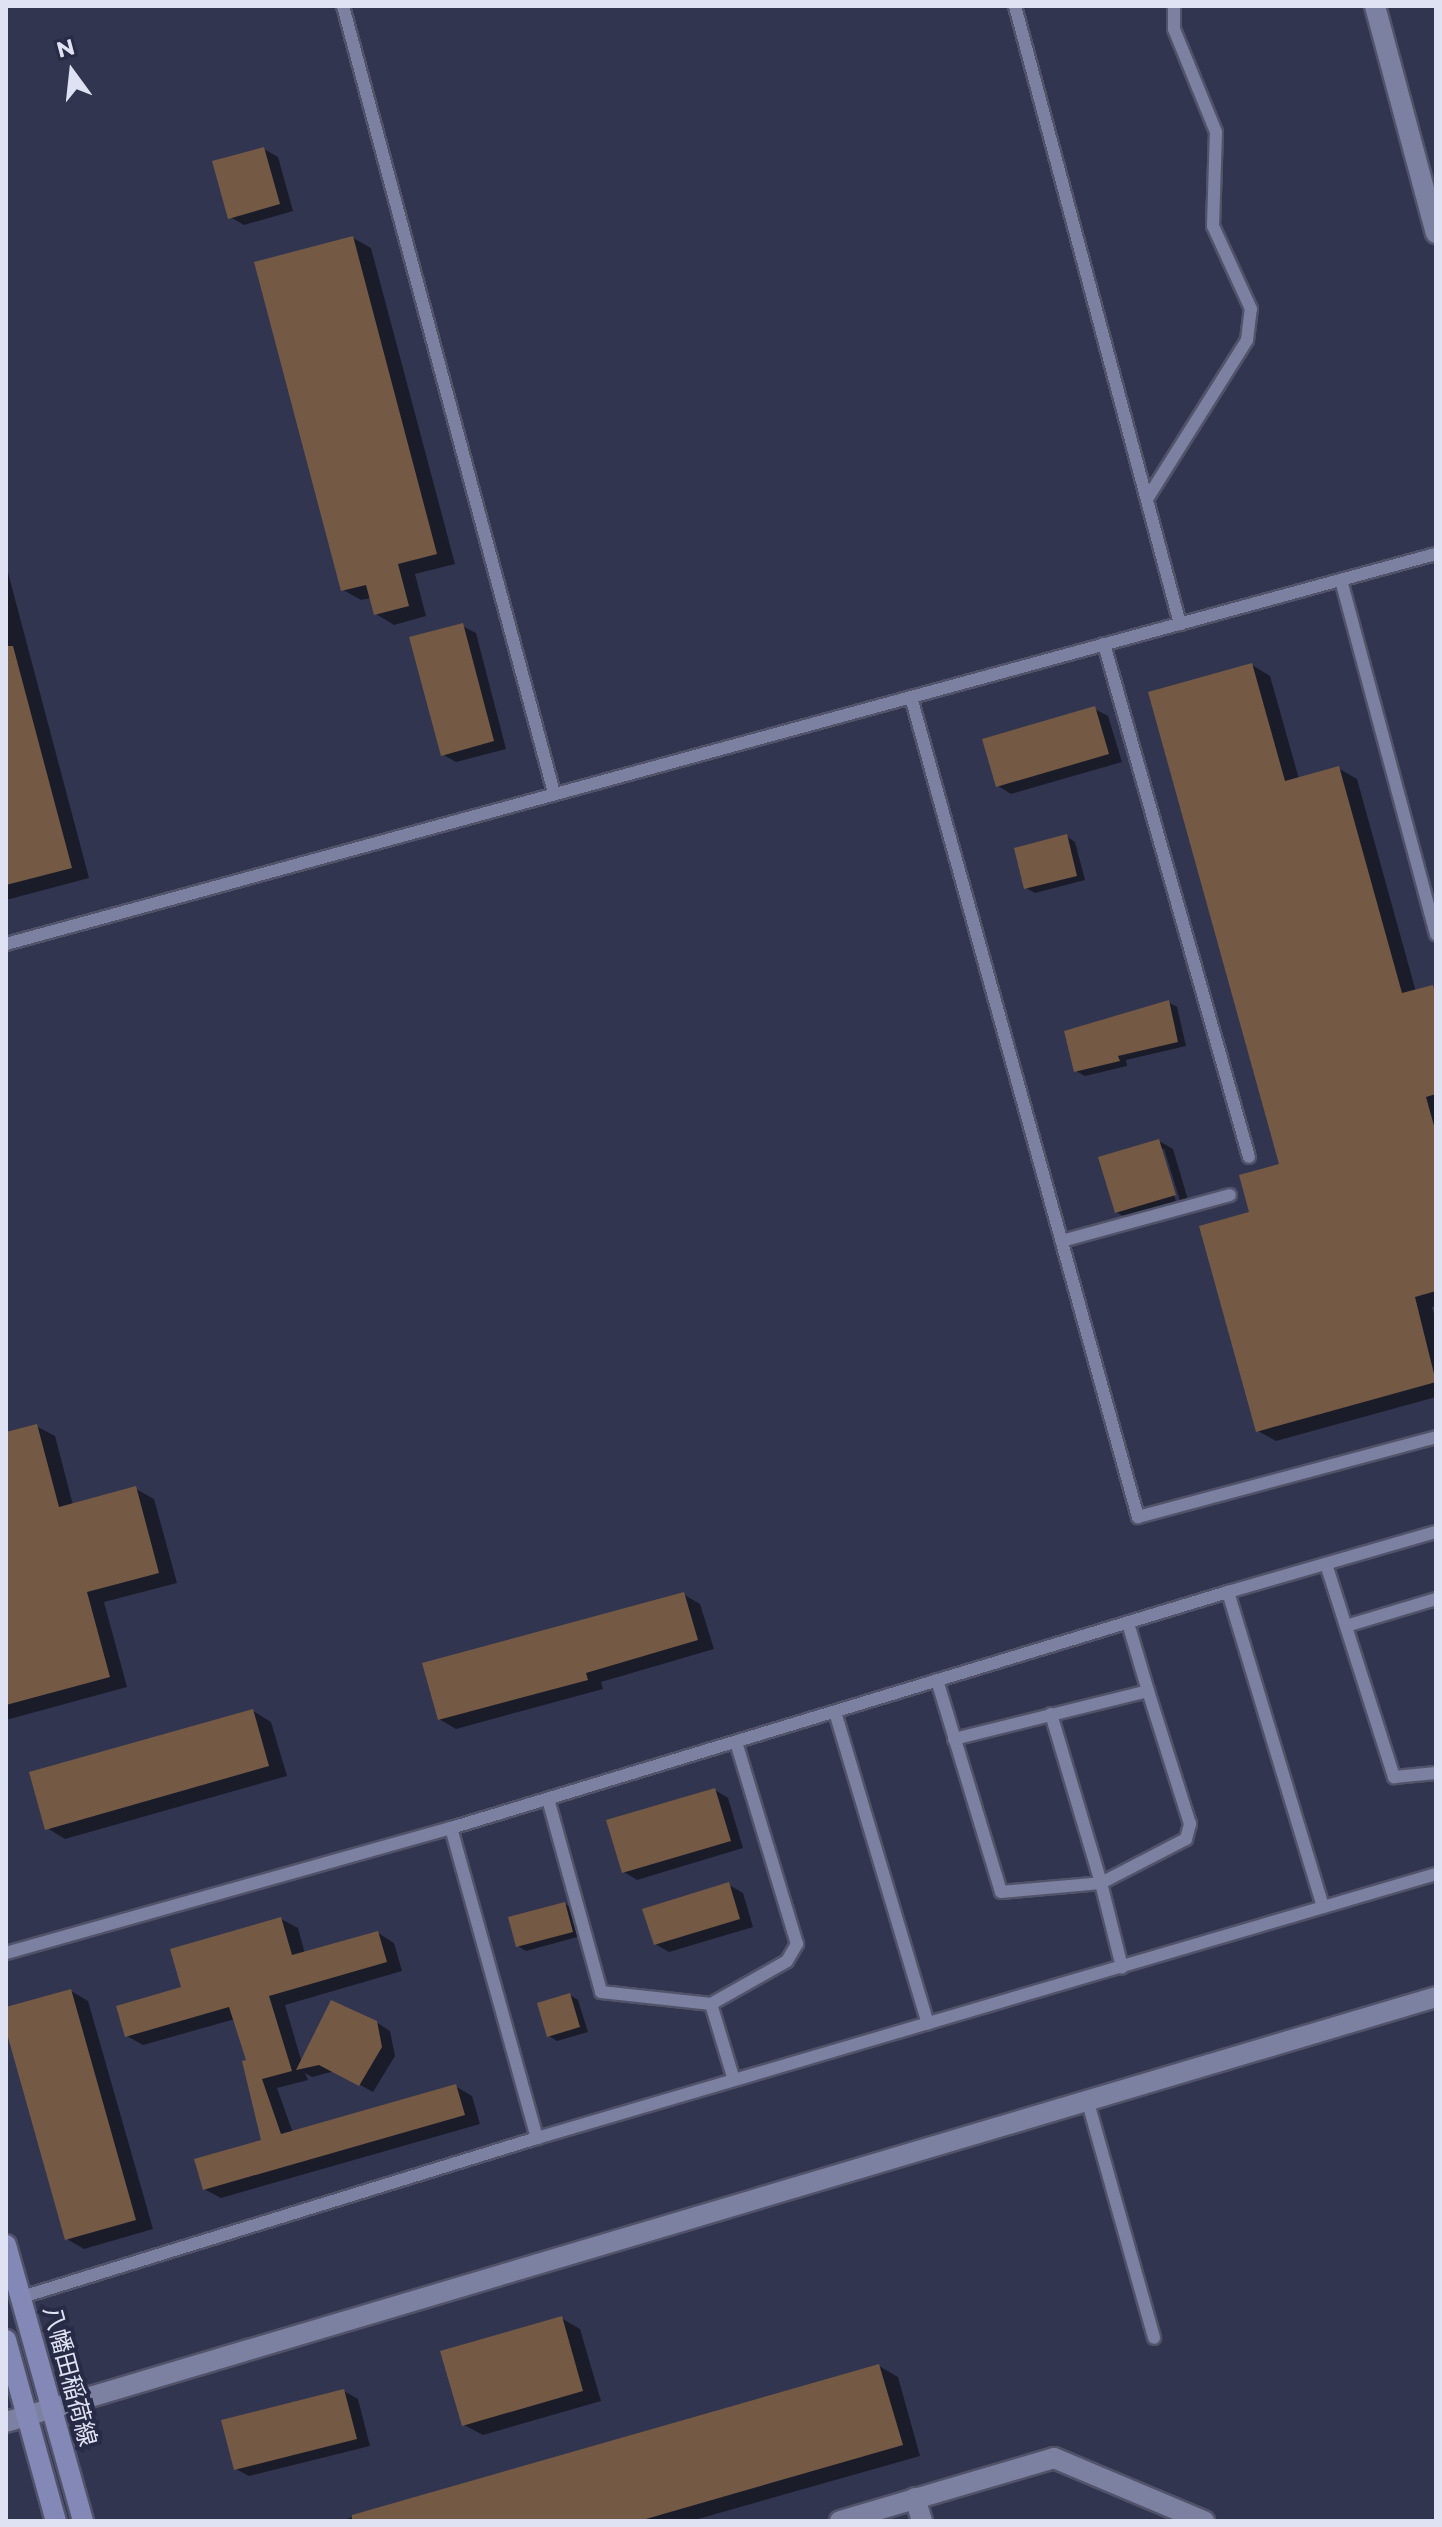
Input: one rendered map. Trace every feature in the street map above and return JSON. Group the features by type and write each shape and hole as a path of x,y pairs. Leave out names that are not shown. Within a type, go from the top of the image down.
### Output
{"main road":[{"name":"八幡田稲荷線","path":"6,2245 83,2521"},
{"path":"6,2340 56,2521"}],"street":[{"path":"1375,6 1436,233"},
{"path":"6,2422 1436,1997"},
{"path":"840,2521 1054,2458 1193,2519"},
{"path":"915,2498 922,2521"}],"lane":[{"path":"343,6 554,793"},
{"path":"1015,6 1180,624"},
{"path":"1147,499 1247,340 1251,309 1213,226 1216,132 1174,29 1174,6"},
{"path":"6,944 1436,554"},
{"path":"1341,580 1436,935"},
{"path":"1104,644 1249,1157"},
{"path":"911,697 1138,1517 1436,1437"},
{"path":"1062,1241 1230,1195"},
{"path":"6,1953 451,1828 1436,1532"},
{"path":"1326,1564 1394,1777 1436,1773"},
{"path":"1228,1592 1323,1907"},
{"path":"1346,1626 1436,1599"},
{"path":"937,1680 1001,1892 1101,1883 1186,1839 1190,1824 1128,1623"},
{"path":"954,1739 1148,1691"},
{"path":"835,1712 928,2023"},
{"path":"1051,1714 1101,1883 1122,1967"},
{"path":"548,1799 601,1992 711,2004 787,1961 797,1944 736,1742"},
{"path":"451,1828 537,2138"},
{"path":"22,2297 537,2138 1436,1874"},
{"path":"711,2004 734,2080"},
{"path":"1087,2099 1154,2338"}],"building":[{"path":"264,147 280,204 228,219 212,161"},
{"path":"353,236 437,554 398,564 409,606 374,615 366,585 341,591 254,262"},
{"path":"463,623 494,741 441,756 409,637"},
{"path":"6,646 13,646 72,868 6,885"},
{"path":"1252,663 1285,781 1339,766 1402,993 1433,985 1436,996 1436,1094 1426,1097 1436,1133 1436,1291 1415,1297 1436,1382 1256,1432 1199,1226 1249,1212 1239,1175 1279,1164 1148,692"},
{"path":"1095,706 1109,754 996,787 982,739"},
{"path":"1067,834 1077,876 1024,889 1014,848"},
{"path":"1169,1000 1178,1042 1118,1056 1120,1061 1074,1072 1064,1031"},
{"path":"1159,1139 1176,1195 1115,1213 1098,1157"},
{"path":"37,1424 59,1507 136,1486 159,1573 87,1592 110,1677 6,1705 6,1432"},
{"path":"684,1592 698,1640 586,1673 588,1680 438,1720 422,1663"},
{"path":"253,1709 269,1766 45,1830 29,1772"},
{"path":"715,1788 731,1841 622,1873 606,1820"},
{"path":"729,1882 740,1919 654,1945 642,1909"},
{"path":"565,1902 573,1932 516,1947 508,1917"},
{"path":"281,1917 292,1955 378,1931 387,1962 269,1996 292,2071 262,2079 281,2134 456,2084 465,2115 203,2190 194,2159 261,2140 242,2061 246,2060 229,2007 125,2037 116,2006 181,1987 170,1949"},
{"path":"71,1989 136,2220 65,2240 6,2030 6,2007"},
{"path":"570,1993 580,2027 547,2037 537,2003"},
{"path":"331,2000 377,2021 382,2047 359,2086 319,2065 296,2070"},
{"path":"562,2316 583,2391 462,2426 440,2351"},
{"path":"879,2364 903,2445 639,2521 352,2521 352,2515"},
{"path":"344,2389 357,2439 234,2470 221,2420"}]}
